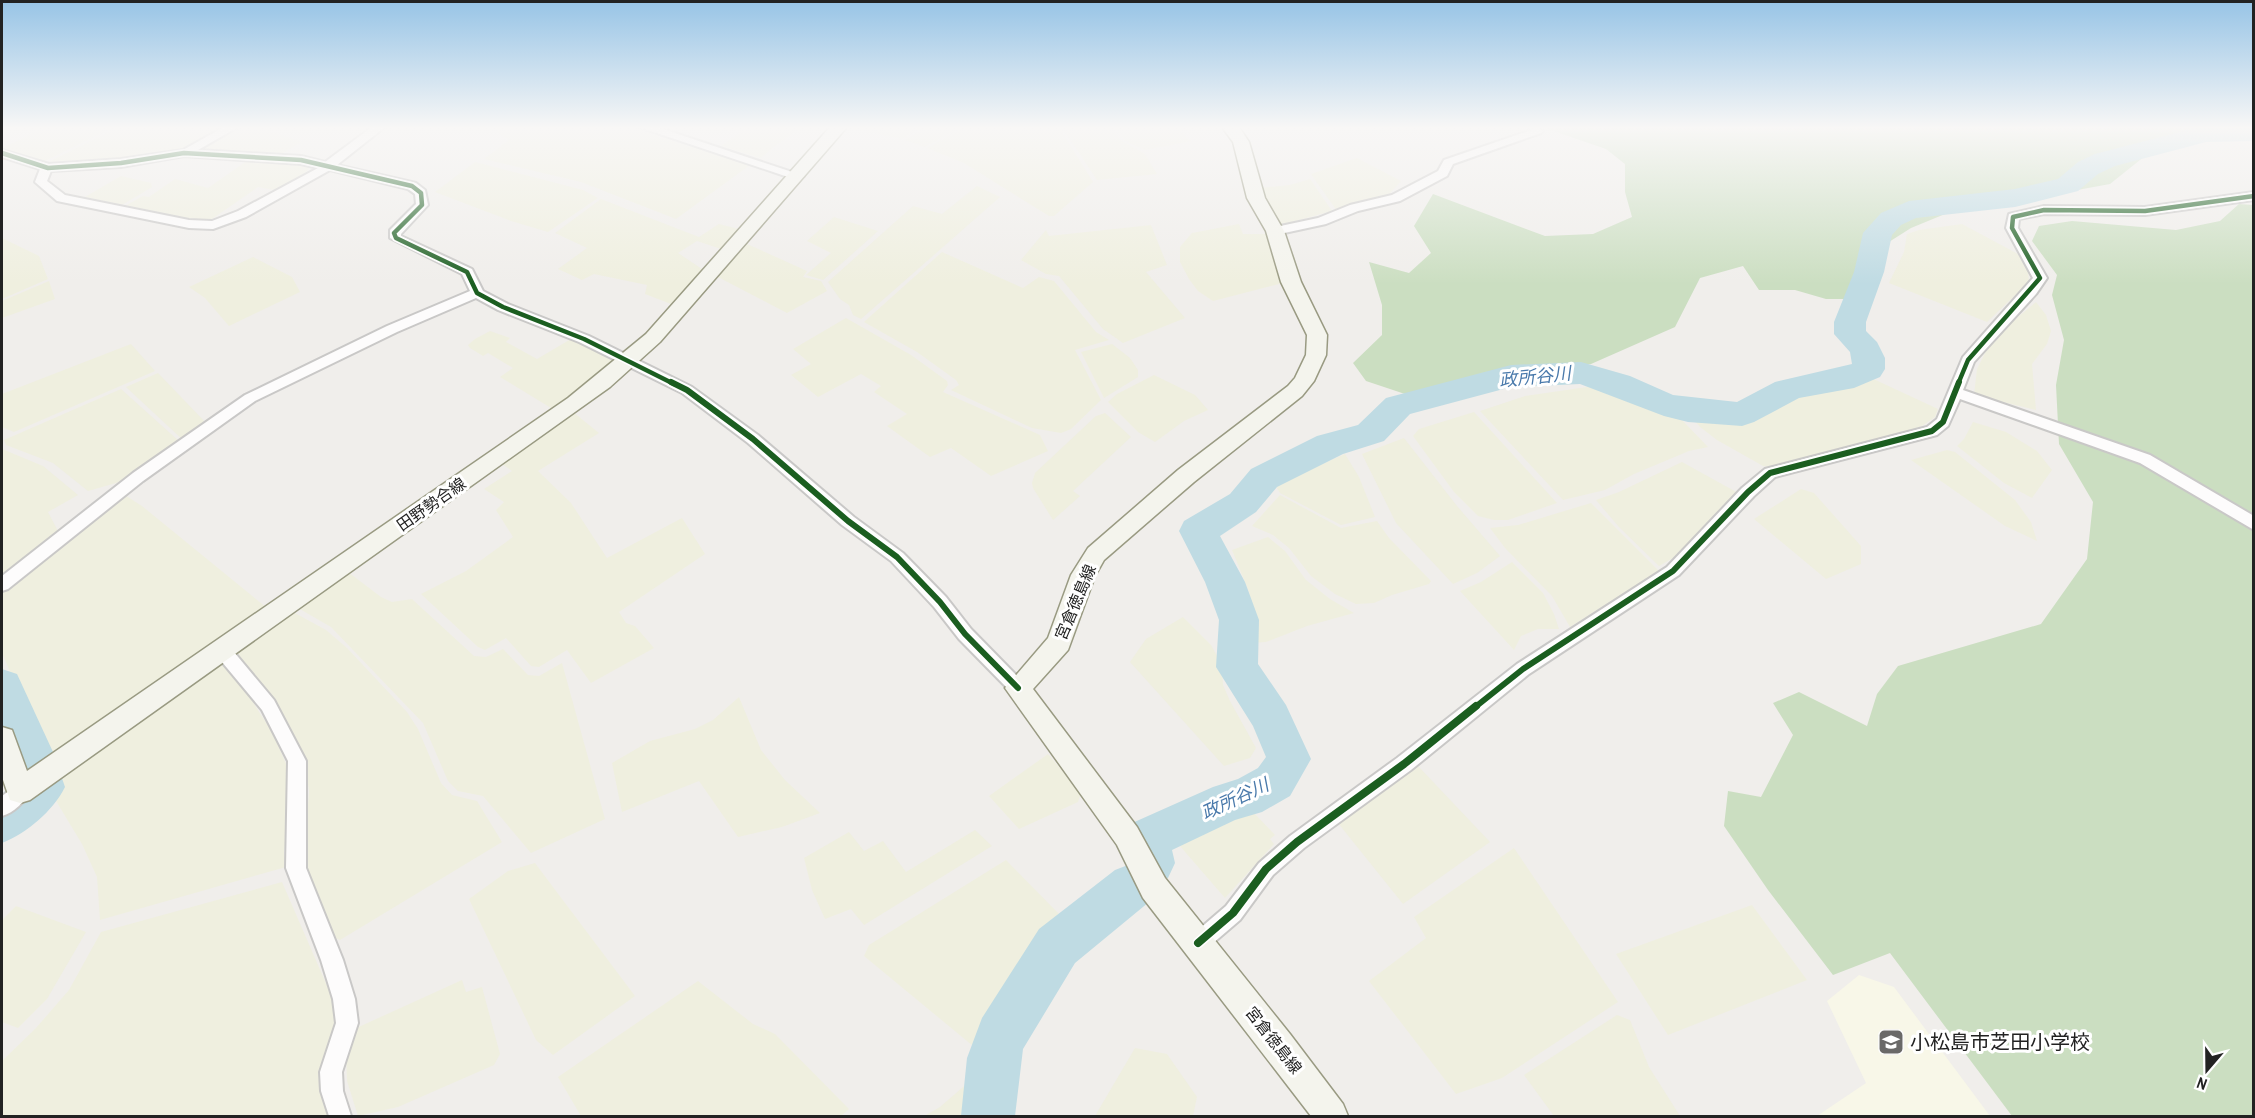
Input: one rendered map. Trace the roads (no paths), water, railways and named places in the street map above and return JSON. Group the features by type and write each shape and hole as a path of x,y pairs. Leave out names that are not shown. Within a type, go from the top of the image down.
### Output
{"main road":[{"name":"田野勢合線","path":"2,738 11,799 630,361 795,179"},
{"name":"宮倉徳島線","path":"1251,179 1256,198 1275,231 1291,282 1317,335 1316,355 1304,381 1096,554 1083,575 1059,643 1018,688 1127,836 1154,888 1279,1045 1331,1116"}],"street":[{"path":"42,179 42,183 61,198 189,224 213,225 242,214 305,179"},
{"path":"384,179 412,186 421,193 422,205 397,227 394,233 396,238 466,272 477,293 503,307 538,319 630,361 687,390 726,418 848,520 897,557 940,602 964,634 1018,688"},
{"path":"1275,231 1322,221 1354,208 1396,198 1433,179"},
{"path":"1198,943 1233,913 1266,870 1297,842 1404,764 1523,669 1673,571 1748,492 1770,473 1932,430 1943,422 1957,393 1968,360 2031,291 2040,278 2012,228 2013,217 2044,210 2145,211 2253,196"},
{"path":"2,585 138,477 250,398 392,330 477,293"},
{"path":"1957,393 2077,433 2145,459 2253,524"},
{"path":"223,651 268,705 297,761 296,868 332,960 344,999 347,1023 331,1072 332,1092 340,1116"}],"waterway":[{"name":"政所谷川","path":"1151,863 1147,839 1229,801 1246,798 1274,782 1289,759 1271,718 1237,667 1239,620 1225,582 1198,531 1243,503 1264,478 1330,445 1371,433 1398,406 1511,376 1581,373 1618,384 1664,405 1688,410 1742,414 1787,390 1826,380 1854,377 1868,369 1869,363 1862,345 1850,334 1850,322 1869,272 1878,233 1891,219 1909,210 2015,198 2068,185 2075,179"},
{"path":"2,686 31,752 42,787 2,822"},
{"name":"政所谷川","path":"988,1116 994,1058 1001,1037 1057,946 1080,925 1132,886"}],"place":[{"name":"小松島市芝田小学校","path":"1891,1042"}]}
